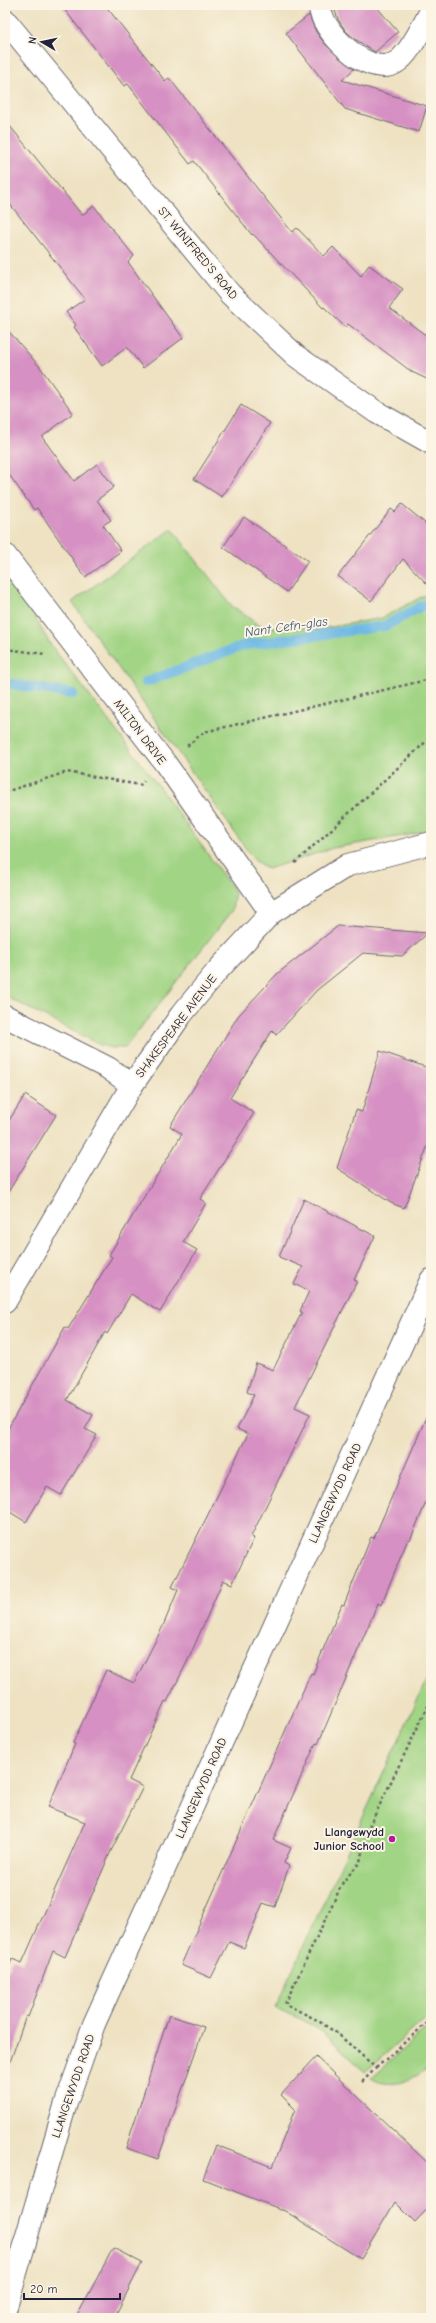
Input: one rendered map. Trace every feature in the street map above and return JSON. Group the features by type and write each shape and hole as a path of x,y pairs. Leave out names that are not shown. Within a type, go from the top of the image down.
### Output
{"street":[{"path":"320,5 319,10 328,26 351,54 369,65 385,67 396,63 431,11"},
{"path":"427,5 431,7"},
{"name":"ST. WINIFRED'S ROAD","path":"5,20 230,294 296,356 376,412 431,443"},
{"name":"MILTON DRIVE","path":"5,555 164,763 271,913"},
{"name":"SHAKESPEARE AVENUE","path":"5,1302 132,1085 181,1015 218,970 271,913 348,865 431,843"},
{"path":"5,1016 108,1068 132,1085"},
{"name":"LLANGEWYDD ROAD","path":"5,2310 66,2103 94,2024 431,1280"}],"path":[{"path":"5,792 66,772 140,785 164,763 204,732 431,678"},
{"path":"293,865 431,737"},
{"path":"376,2068 338,2034 317,2020 285,2004 343,1882 360,1862 366,1833 431,1700"},
{"path":"362,2082 431,2019"}],"green space":[{"path":"172,529 231,605 260,626 320,629 382,618 431,592 431,831 333,848 268,869 254,860 72,602"},
{"path":"5,576 34,616 50,644 163,792 235,892 232,910 125,1048 112,1048 100,1045 5,996"},
{"path":"431,1670 431,2014 365,2072 324,2033 303,2020 275,2008"},
{"path":"431,2024 431,2065 418,2075 403,2082 379,2082 371,2078"}],"building":[{"path":"61,5 105,5 165,81 169,78 292,232 297,228 324,256 333,247 361,276 369,265 403,289 389,308 431,339 431,381 412,372 348,324 345,327 324,307 323,308 253,234 252,235 194,161 190,164 128,84 124,86"},
{"path":"333,5 375,5 398,32 375,52 355,39 345,30 338,19"},
{"path":"309,15 316,32 326,45 354,69 342,80 427,106 419,132 345,109 286,33"},
{"path":"5,120 82,215 94,206 134,256 128,262 183,338 143,368 127,347 102,366 74,327 76,325 66,312 85,299 5,198"},
{"path":"5,327 40,367 73,413 42,437 74,481 97,464 114,487 97,500 111,520 103,525 121,551 85,577 37,508 34,510 5,469"},
{"path":"241,405 270,423 222,497 194,479"},
{"path":"402,504 431,528 431,588 403,559 371,601 338,576 391,509 395,512"},
{"path":"244,517 308,561 287,592 223,547"},
{"path":"338,926 428,933 402,956 363,953 317,990 276,1035 272,1031 230,1098 254,1113 200,1199 206,1203 183,1242 197,1250 160,1312 131,1294 107,1334 105,1332 67,1400 93,1415 85,1429 97,1435 61,1495 47,1487 26,1522 5,1509 5,1434 65,1327 68,1329 112,1257 109,1255 182,1134 170,1126 238,1016 277,974"},
{"path":"380,1051 431,1069 431,1137 404,1208 391,1203 337,1168 356,1110 362,1112"},
{"path":"25,1095 56,1115 5,1197 5,1127"},
{"path":"304,1199 375,1236 354,1280 357,1281 295,1407 310,1414 251,1537 254,1538 232,1584 223,1580 189,1658 167,1702 165,1701 129,1780 143,1787 111,1851 65,1957 53,1951 28,2017 26,2016 9,2065 5,2064 5,1977 12,1959 22,1963 85,1822 48,1807 75,1744 73,1743 106,1670 134,1683 163,1626 178,1590 172,1587 248,1434 237,1429 254,1395 247,1392 256,1363 273,1370 302,1312 300,1311 309,1291 294,1284 303,1267 279,1257"},
{"path":"431,1406 431,1491 410,1540 408,1539 381,1605 378,1603 318,1744 316,1743 273,1840 291,1848 284,1863 289,1866 275,1907 263,1903 244,1948 229,1942 211,1978 181,1965 311,1673 313,1674 342,1604 344,1605 371,1537 374,1538"},
{"path":"169,2015 204,2027 158,2159 126,2148"},
{"path":"316,2057 431,2166 431,2205 415,2222 395,2202 361,2259 285,2211 203,2179 216,2145 272,2167 295,2109 281,2095"},
{"path":"113,2248 142,2263 114,2318 76,2318"}],"waterway":[{"name":"Nant Cefn-glas","path":"146,682 245,645 385,626 431,601"},
{"name":"Nant Cefn-glas","path":"5,683 73,694"}],"place":[{"name":"Llangewydd Junior School","path":"392,1839"}]}
